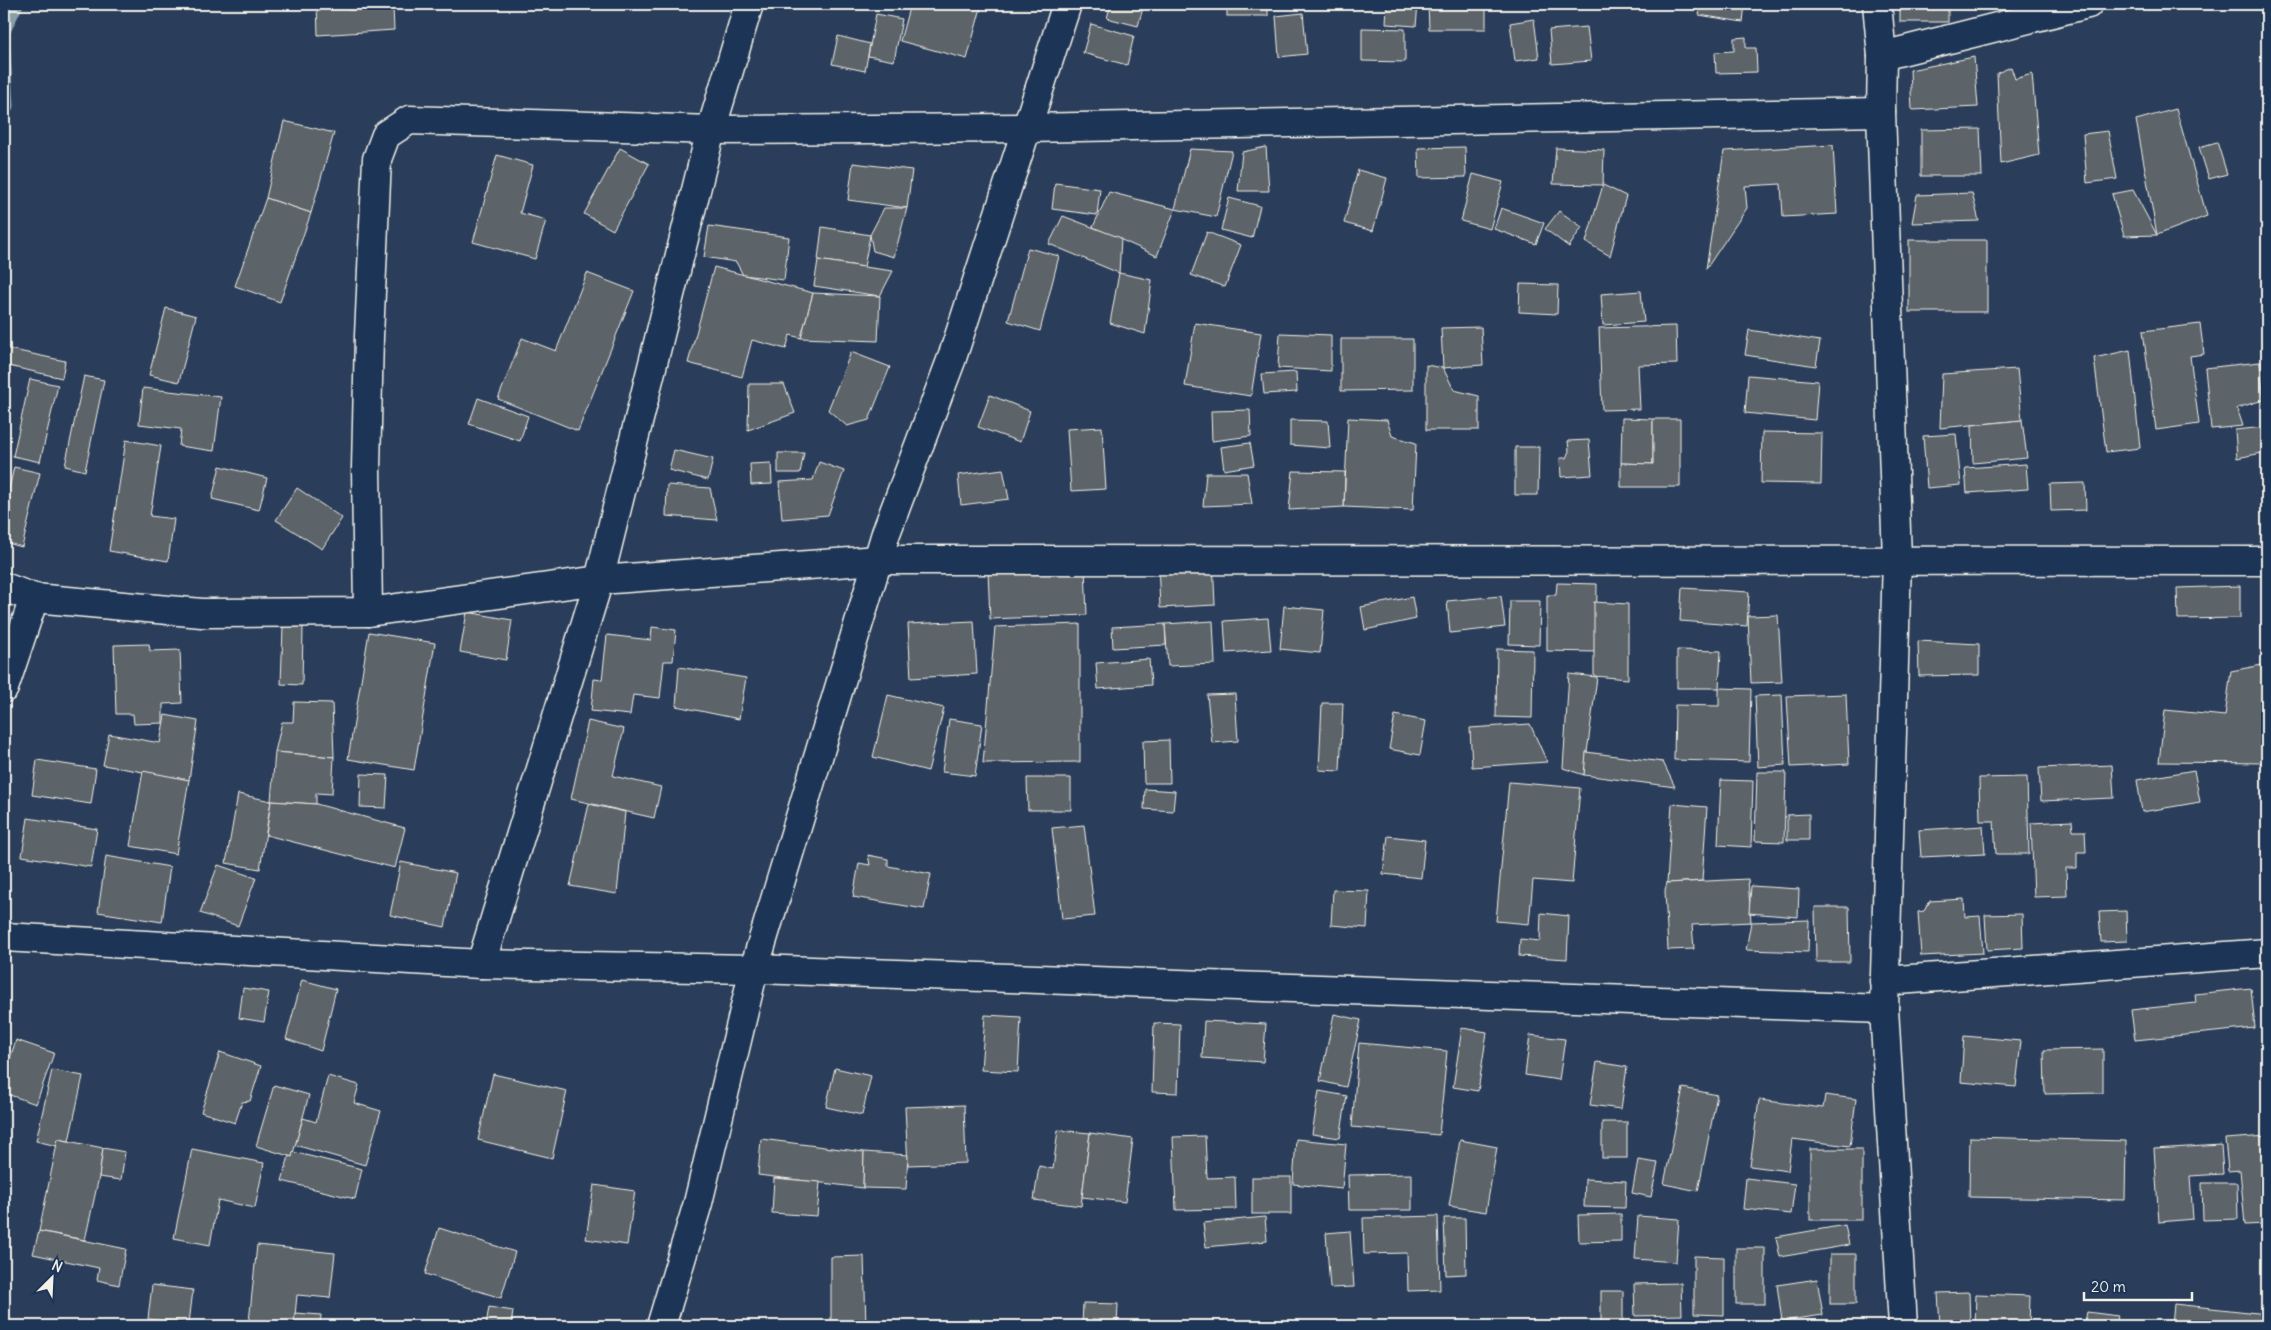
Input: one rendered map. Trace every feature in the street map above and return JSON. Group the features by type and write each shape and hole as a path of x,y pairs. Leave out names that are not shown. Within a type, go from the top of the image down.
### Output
{"street":[{"path":"481,964 599,580 711,130 749,4"},
{"path":"661,1326 698,1202 754,969 886,533 952,358 1067,4"},
{"path":"1877,4 1882,56 1881,112 1897,559 1884,1009 1903,1326"},
{"path":"1882,56 2088,4"},
{"path":"368,612 366,468 369,336 377,159 386,135 409,120 711,130 1026,128 1881,112"},
{"path":"4,587 34,598 202,613 368,612 599,580 878,560 1897,559 2267,561"},
{"path":"4,688 34,598"},
{"path":"4,937 481,964 754,969 1884,1009"},
{"path":"1884,981 2267,953"}],"building":[{"path":"317,4 349,4 349,10 393,7 394,30 318,35"},
{"path":"910,4 982,4 967,59 900,41"},
{"path":"1111,4 1144,4 1138,26 1107,18"},
{"path":"1227,4 1268,4 1268,16 1227,16"},
{"path":"1387,4 1418,4 1416,26 1386,24"},
{"path":"1428,4 1486,4 1486,29 1429,29"},
{"path":"1701,4 1745,4 1743,22 1699,15"},
{"path":"1900,4 1948,4 1948,22 1900,22"},
{"path":"1303,13 1307,54 1279,57 1276,16"},
{"path":"876,14 902,19 894,61 868,56"},
{"path":"1534,19 1539,58 1515,61 1510,23"},
{"path":"1091,24 1134,36 1127,65 1083,53"},
{"path":"1587,27 1591,61 1552,64 1549,30"},
{"path":"1362,28 1405,29 1405,62 1362,61"},
{"path":"838,36 870,44 865,71 832,64"},
{"path":"1746,37 1746,48 1756,48 1757,72 1716,73 1715,52 1734,51 1734,38"},
{"path":"1974,57 1978,107 1912,110 1910,70"},
{"path":"2011,67 2015,79 2032,74 2039,155 2001,164 1997,73"},
{"path":"2176,109 2207,216 2157,235 2136,120"},
{"path":"284,121 334,133 311,213 266,198"},
{"path":"1980,129 1982,176 1921,176 1921,130"},
{"path":"2108,131 2117,179 2087,183 2083,134"},
{"path":"2217,142 2227,174 2209,179 2199,147"},
{"path":"1833,145 1837,214 1783,217 1781,184 1745,186 1747,208 1706,269 1724,151"},
{"path":"1266,147 1269,191 1238,191 1242,152"},
{"path":"1465,147 1466,177 1419,178 1418,148"},
{"path":"620,148 649,164 613,230 584,214"},
{"path":"1556,148 1604,150 1603,185 1553,184"},
{"path":"1190,149 1232,151 1216,217 1175,209"},
{"path":"497,155 533,165 520,213 546,220 535,259 473,242"},
{"path":"853,163 912,170 907,208 848,200"},
{"path":"1358,170 1387,178 1373,231 1344,223"},
{"path":"1473,174 1503,182 1490,229 1461,221"},
{"path":"1055,183 1100,189 1097,215 1052,209"},
{"path":"1603,185 1626,196 1610,256 1586,242"},
{"path":"2133,190 2157,235 2124,236 2112,194"},
{"path":"1109,192 1175,209 1157,256 1093,227"},
{"path":"1972,193 1979,221 1912,223 1917,195"},
{"path":"266,198 311,213 280,302 235,286"},
{"path":"1229,198 1260,206 1252,238 1221,230"},
{"path":"884,208 907,208 894,257 873,251 870,235"},
{"path":"1501,208 1544,223 1536,244 1494,229"},
{"path":"1559,211 1582,227 1569,247 1545,229"},
{"path":"1063,216 1121,238 1119,273 1049,244"},
{"path":"709,226 789,237 784,280 743,275 736,262 704,257"},
{"path":"822,227 870,235 864,267 818,260"},
{"path":"1207,232 1241,245 1225,287 1191,275"},
{"path":"1909,240 1987,240 1987,312 1909,312"},
{"path":"1028,248 1059,256 1040,331 1008,321"},
{"path":"818,260 893,271 880,296 814,286"},
{"path":"714,267 813,293 801,338 790,335 786,349 752,340 742,377 688,363"},
{"path":"587,273 634,291 578,431 498,399 522,338 556,351"},
{"path":"1119,273 1152,280 1145,334 1110,323"},
{"path":"1520,284 1558,285 1557,314 1519,312"},
{"path":"1641,291 1644,322 1603,325 1601,294"},
{"path":"813,293 880,296 878,341 801,338"},
{"path":"166,308 196,316 179,382 149,375"},
{"path":"1195,323 1261,333 1251,396 1185,386"},
{"path":"2200,324 2204,354 2190,356 2199,424 2156,430 2143,331"},
{"path":"1676,326 1677,364 1638,365 1640,409 1602,410 1599,328"},
{"path":"1481,327 1483,365 1443,368 1441,328"},
{"path":"1749,330 1820,341 1816,366 1745,355"},
{"path":"1280,333 1331,335 1331,371 1278,368"},
{"path":"1341,339 1413,339 1413,390 1341,391"},
{"path":"4,348 65,361 62,378 4,365"},
{"path":"2130,350 2140,448 2106,452 2094,358"},
{"path":"851,352 890,367 869,420 847,426 828,410"},
{"path":"2260,362 2263,400 2237,408 2243,426 2211,429 2205,368"},
{"path":"2260,362 2267,362 2267,392 2263,393"},
{"path":"1426,365 1443,368 1454,390 1479,396 1479,430 1426,430"},
{"path":"2017,369 2022,420 1940,428 1942,374"},
{"path":"1296,372 1297,392 1264,394 1262,374"},
{"path":"1748,375 1818,381 1815,420 1745,413"},
{"path":"84,376 104,380 85,471 65,466"},
{"path":"30,379 58,385 40,462 13,456"},
{"path":"749,384 784,384 795,413 748,430"},
{"path":"143,388 221,397 214,451 179,446 181,429 139,424"},
{"path":"990,395 1030,411 1020,442 978,427"},
{"path":"478,398 528,416 520,441 469,424"},
{"path":"2263,400 2267,400 2267,445 2266,445"},
{"path":"1250,410 1251,436 1212,441 1211,411"},
{"path":"1348,418 1387,420 1392,436 1416,443 1413,510 1344,507"},
{"path":"1622,418 1653,419 1653,464 1621,463"},
{"path":"1653,419 1680,419 1680,487 1621,487 1621,463 1653,464"},
{"path":"1290,420 1328,421 1330,448 1290,445"},
{"path":"2022,420 2027,458 1973,463 1972,425"},
{"path":"1102,427 1106,489 1071,491 1067,429"},
{"path":"2265,427 2267,452 2237,458 2235,430"},
{"path":"1762,432 1822,433 1821,484 1761,483"},
{"path":"1956,434 1961,485 1927,488 1923,436"},
{"path":"126,440 161,446 150,516 174,519 168,561 109,551"},
{"path":"1589,440 1592,475 1561,477 1560,458 1566,458 1569,451 1568,441"},
{"path":"1250,443 1254,465 1224,470 1221,447"},
{"path":"1515,447 1539,447 1538,495 1515,495"},
{"path":"674,450 713,459 708,480 669,470"},
{"path":"778,453 804,453 800,473 778,473"},
{"path":"819,462 844,471 828,515 782,519 779,482 813,480"},
{"path":"771,463 772,484 751,485 750,464"},
{"path":"2026,464 2028,489 1967,493 1965,468"},
{"path":"220,466 267,478 259,510 212,499"},
{"path":"14,467 40,473 22,547 4,542 4,511"},
{"path":"1003,469 1009,499 961,505 958,475"},
{"path":"1293,471 1345,472 1344,507 1289,510"},
{"path":"1206,473 1247,473 1252,504 1203,506"},
{"path":"2085,483 2086,510 2051,511 2050,484"},
{"path":"667,485 710,488 717,520 666,516"},
{"path":"297,488 342,518 322,549 276,520"},
{"path":"1213,560 1215,605 1160,608 1158,562"},
{"path":"1085,568 1087,615 990,619 988,571"},
{"path":"1557,583 1597,584 1596,652 1547,651 1547,595 1556,595"},
{"path":"2240,586 2240,618 2178,619 2177,588"},
{"path":"1682,588 1749,592 1747,626 1680,621"},
{"path":"1501,596 1505,627 1450,633 1447,601"},
{"path":"1412,597 1416,619 1365,630 1361,607"},
{"path":"1510,601 1540,601 1539,645 1509,644"},
{"path":"1594,602 1628,604 1628,679 1594,676"},
{"path":"1284,606 1324,610 1320,653 1280,649"},
{"path":"467,612 512,620 506,660 460,652"},
{"path":"1778,615 1782,682 1751,683 1748,616"},
{"path":"1268,618 1271,650 1226,653 1224,621"},
{"path":"974,621 977,674 911,678 908,624"},
{"path":"1213,621 1215,664 1168,666 1165,624"},
{"path":"1080,624 1080,762 983,763 995,627"},
{"path":"1165,624 1166,645 1113,648 1112,627"},
{"path":"283,627 303,627 302,685 281,684"},
{"path":"652,627 676,630 673,661 664,661 660,698 633,695 630,715 591,711 594,679 602,680 607,635 651,640"},
{"path":"369,632 435,643 414,770 348,759"},
{"path":"1918,641 1979,644 1979,675 1919,676"},
{"path":"149,644 150,651 180,650 182,703 163,704 163,723 134,724 133,714 116,714 114,645"},
{"path":"1497,649 1533,650 1532,718 1496,717"},
{"path":"1677,650 1721,651 1719,688 1677,688"},
{"path":"1149,659 1151,685 1098,689 1096,663"},
{"path":"2267,664 2267,763 2159,762 2165,710 2225,716 2231,671"},
{"path":"679,667 746,678 739,719 676,706"},
{"path":"1569,674 1597,677 1584,775 1563,768"},
{"path":"1719,688 1751,689 1749,762 1674,760 1675,705 1719,706"},
{"path":"1235,694 1238,741 1212,743 1207,695"},
{"path":"1846,694 1849,764 1791,767 1787,696"},
{"path":"888,695 944,708 928,771 873,757"},
{"path":"1782,695 1785,765 1758,767 1755,696"},
{"path":"294,702 332,703 334,757 275,752 282,722 293,722"},
{"path":"1322,703 1343,703 1340,771 1319,770"},
{"path":"165,715 198,721 189,780 103,765 109,734 160,743"},
{"path":"1395,715 1426,721 1420,755 1389,749"},
{"path":"949,719 982,724 975,776 942,772"},
{"path":"588,721 624,729 613,776 661,787 654,818 571,799"},
{"path":"1530,724 1547,762 1472,767 1470,728"},
{"path":"1169,740 1170,783 1144,783 1143,741"},
{"path":"275,752 334,757 332,794 316,793 316,804 271,801"},
{"path":"1586,752 1663,762 1675,787 1584,775"},
{"path":"37,760 96,769 91,804 32,795"},
{"path":"2112,765 2114,798 2041,801 2039,768"},
{"path":"2194,770 2200,802 2142,812 2137,780"},
{"path":"143,771 189,780 176,854 130,846"},
{"path":"1757,772 1786,772 1784,842 1755,841"},
{"path":"361,774 388,775 386,808 360,807"},
{"path":"2027,777 2029,854 1996,854 1994,821 1980,821 1979,778"},
{"path":"1027,778 1071,778 1071,810 1028,810"},
{"path":"1721,780 1753,781 1751,847 1718,845"},
{"path":"1509,782 1580,788 1572,883 1533,880 1529,924 1496,921"},
{"path":"1145,789 1175,791 1173,811 1144,809"},
{"path":"238,794 271,801 260,869 226,863"},
{"path":"271,801 316,804 405,828 395,868 266,835"},
{"path":"589,804 625,812 617,894 570,886"},
{"path":"1672,804 1707,807 1702,881 1667,883"},
{"path":"1809,814 1809,840 1787,840 1787,815"},
{"path":"28,818 97,829 91,867 22,856"},
{"path":"2072,821 2073,831 2085,831 2086,852 2077,852 2077,868 2066,868 2067,896 2034,897 2031,823"},
{"path":"1084,825 1095,916 1062,919 1052,828"},
{"path":"1983,826 1985,854 1921,857 1919,830"},
{"path":"1388,836 1425,840 1421,878 1383,874"},
{"path":"868,855 888,859 888,866 931,874 924,909 853,897 859,863 870,865"},
{"path":"106,856 170,867 162,922 98,912"},
{"path":"401,862 456,873 445,927 390,915"},
{"path":"218,865 256,878 238,926 200,913"},
{"path":"1748,879 1751,922 1692,925 1694,949 1668,950 1665,890 1667,883"},
{"path":"1751,886 1799,889 1798,917 1749,913"},
{"path":"1333,890 1369,891 1367,928 1331,925"},
{"path":"1964,899 1965,917 1980,916 1983,953 1921,956 1918,912 1924,911 1930,901"},
{"path":"1815,907 1849,907 1850,962 1816,962"},
{"path":"2126,911 2127,941 2101,942 2099,912"},
{"path":"1541,913 1569,916 1567,959 1519,956 1520,939 1540,941"},
{"path":"2022,914 2023,948 1987,950 1985,915"},
{"path":"1809,920 1808,952 1746,950 1751,922"},
{"path":"302,980 336,989 321,1051 286,1039"},
{"path":"243,988 269,992 264,1022 239,1018"},
{"path":"2251,988 2255,1028 2135,1040 2131,1010 2196,1003 2195,994"},
{"path":"1334,1014 1361,1020 1346,1087 1320,1081"},
{"path":"985,1015 1021,1017 1018,1072 981,1070"},
{"path":"1204,1021 1266,1024 1263,1062 1202,1058"},
{"path":"1154,1023 1180,1024 1178,1093 1152,1092"},
{"path":"1462,1028 1487,1032 1478,1091 1453,1087"},
{"path":"1530,1035 1565,1039 1559,1080 1525,1075"},
{"path":"1964,1036 2021,1041 2016,1087 1961,1082"},
{"path":"16,1040 54,1053 36,1104 4,1093 4,1076"},
{"path":"1359,1043 1447,1051 1439,1135 1352,1127"},
{"path":"2103,1049 2103,1093 2045,1094 2044,1050"},
{"path":"220,1052 261,1066 250,1101 242,1102 235,1123 201,1112"},
{"path":"1597,1062 1627,1067 1621,1109 1590,1105"},
{"path":"835,1068 871,1076 862,1115 826,1107"},
{"path":"52,1070 83,1076 69,1141 58,1139 57,1146 36,1141"},
{"path":"493,1074 567,1091 552,1158 478,1140"},
{"path":"328,1076 359,1085 354,1103 381,1111 365,1165 295,1145 303,1118 316,1122"},
{"path":"274,1085 309,1095 292,1157 256,1146"},
{"path":"1683,1088 1717,1095 1698,1191 1664,1184"},
{"path":"1319,1091 1347,1096 1340,1138 1312,1134"},
{"path":"1825,1095 1856,1099 1850,1146 1792,1139 1788,1171 1750,1166 1759,1100 1823,1108"},
{"path":"964,1105 966,1163 908,1165 905,1107"},
{"path":"1602,1122 1627,1122 1627,1158 1602,1158"},
{"path":"1058,1130 1090,1133 1081,1206 1034,1200 1039,1166 1053,1169"},
{"path":"1090,1133 1133,1139 1125,1202 1082,1197"},
{"path":"1205,1136 1207,1178 1235,1177 1236,1209 1176,1210 1173,1137"},
{"path":"2267,1136 2267,1224 2245,1225 2240,1170 2228,1171 2225,1139"},
{"path":"1970,1137 2126,1141 2125,1200 1969,1197"},
{"path":"58,1139 103,1148 99,1177 85,1240 39,1231"},
{"path":"761,1139 864,1152 863,1188 758,1175"},
{"path":"1296,1139 1346,1144 1342,1189 1293,1184"},
{"path":"1460,1140 1497,1147 1486,1212 1449,1206"},
{"path":"2221,1145 2223,1174 2190,1176 2193,1219 2159,1222 2154,1149"},
{"path":"103,1148 125,1152 121,1180 99,1177"},
{"path":"192,1149 264,1163 255,1208 218,1200 210,1245 174,1238"},
{"path":"1810,1149 1862,1149 1862,1220 1810,1220"},
{"path":"293,1152 362,1169 355,1199 282,1181 289,1156 292,1157"},
{"path":"864,1152 908,1155 906,1189 863,1188"},
{"path":"1638,1160 1658,1163 1651,1197 1632,1193"},
{"path":"1412,1174 1412,1210 1349,1210 1348,1175"},
{"path":"1252,1177 1291,1177 1291,1214 1252,1214"},
{"path":"774,1178 820,1182 817,1216 772,1213"},
{"path":"1746,1178 1795,1184 1791,1214 1743,1209"},
{"path":"1585,1179 1626,1181 1625,1208 1584,1207"},
{"path":"2202,1183 2237,1183 2238,1219 2203,1220"},
{"path":"594,1185 635,1191 627,1245 586,1239"},
{"path":"1621,1214 1621,1241 1579,1242 1578,1215"},
{"path":"1438,1216 1440,1290 1408,1291 1407,1253 1364,1254 1363,1218"},
{"path":"1638,1216 1679,1219 1676,1262 1635,1259"},
{"path":"1265,1217 1267,1241 1206,1247 1203,1223"},
{"path":"1444,1218 1465,1218 1466,1274 1446,1275"},
{"path":"1845,1225 1849,1245 1780,1257 1776,1237"},
{"path":"439,1228 515,1252 501,1298 425,1274"},
{"path":"39,1231 126,1249 119,1285 97,1280 99,1268 33,1254"},
{"path":"1350,1231 1354,1287 1330,1288 1326,1233"},
{"path":"257,1245 335,1253 330,1298 297,1295 294,1326 249,1322"},
{"path":"1736,1248 1765,1248 1765,1304 1736,1304"},
{"path":"1830,1254 1856,1254 1856,1304 1830,1304"},
{"path":"864,1256 866,1326 831,1326 831,1257"},
{"path":"1694,1256 1724,1257 1724,1315 1694,1314"},
{"path":"1817,1279 1823,1315 1782,1321 1777,1285"},
{"path":"1681,1283 1682,1315 1635,1316 1634,1284"},
{"path":"152,1285 193,1290 189,1323 148,1319"},
{"path":"1601,1291 1623,1291 1623,1326 1601,1326"},
{"path":"1969,1292 1970,1326 1940,1326 1938,1293"},
{"path":"1976,1294 2030,1296 2029,1326 1975,1326"},
{"path":"1083,1303 1118,1304 1117,1326 1082,1326"},
{"path":"2174,1304 2267,1314 2267,1326 2172,1326"},
{"path":"489,1307 513,1311 511,1326 464,1326 465,1321 486,1325"},
{"path":"2087,1312 2118,1316 2116,1326 2084,1326"},
{"path":"295,1313 321,1315 320,1326 294,1326"}],"waterway":[{"path":"4,115 8,106 4,33 18,4"}]}
